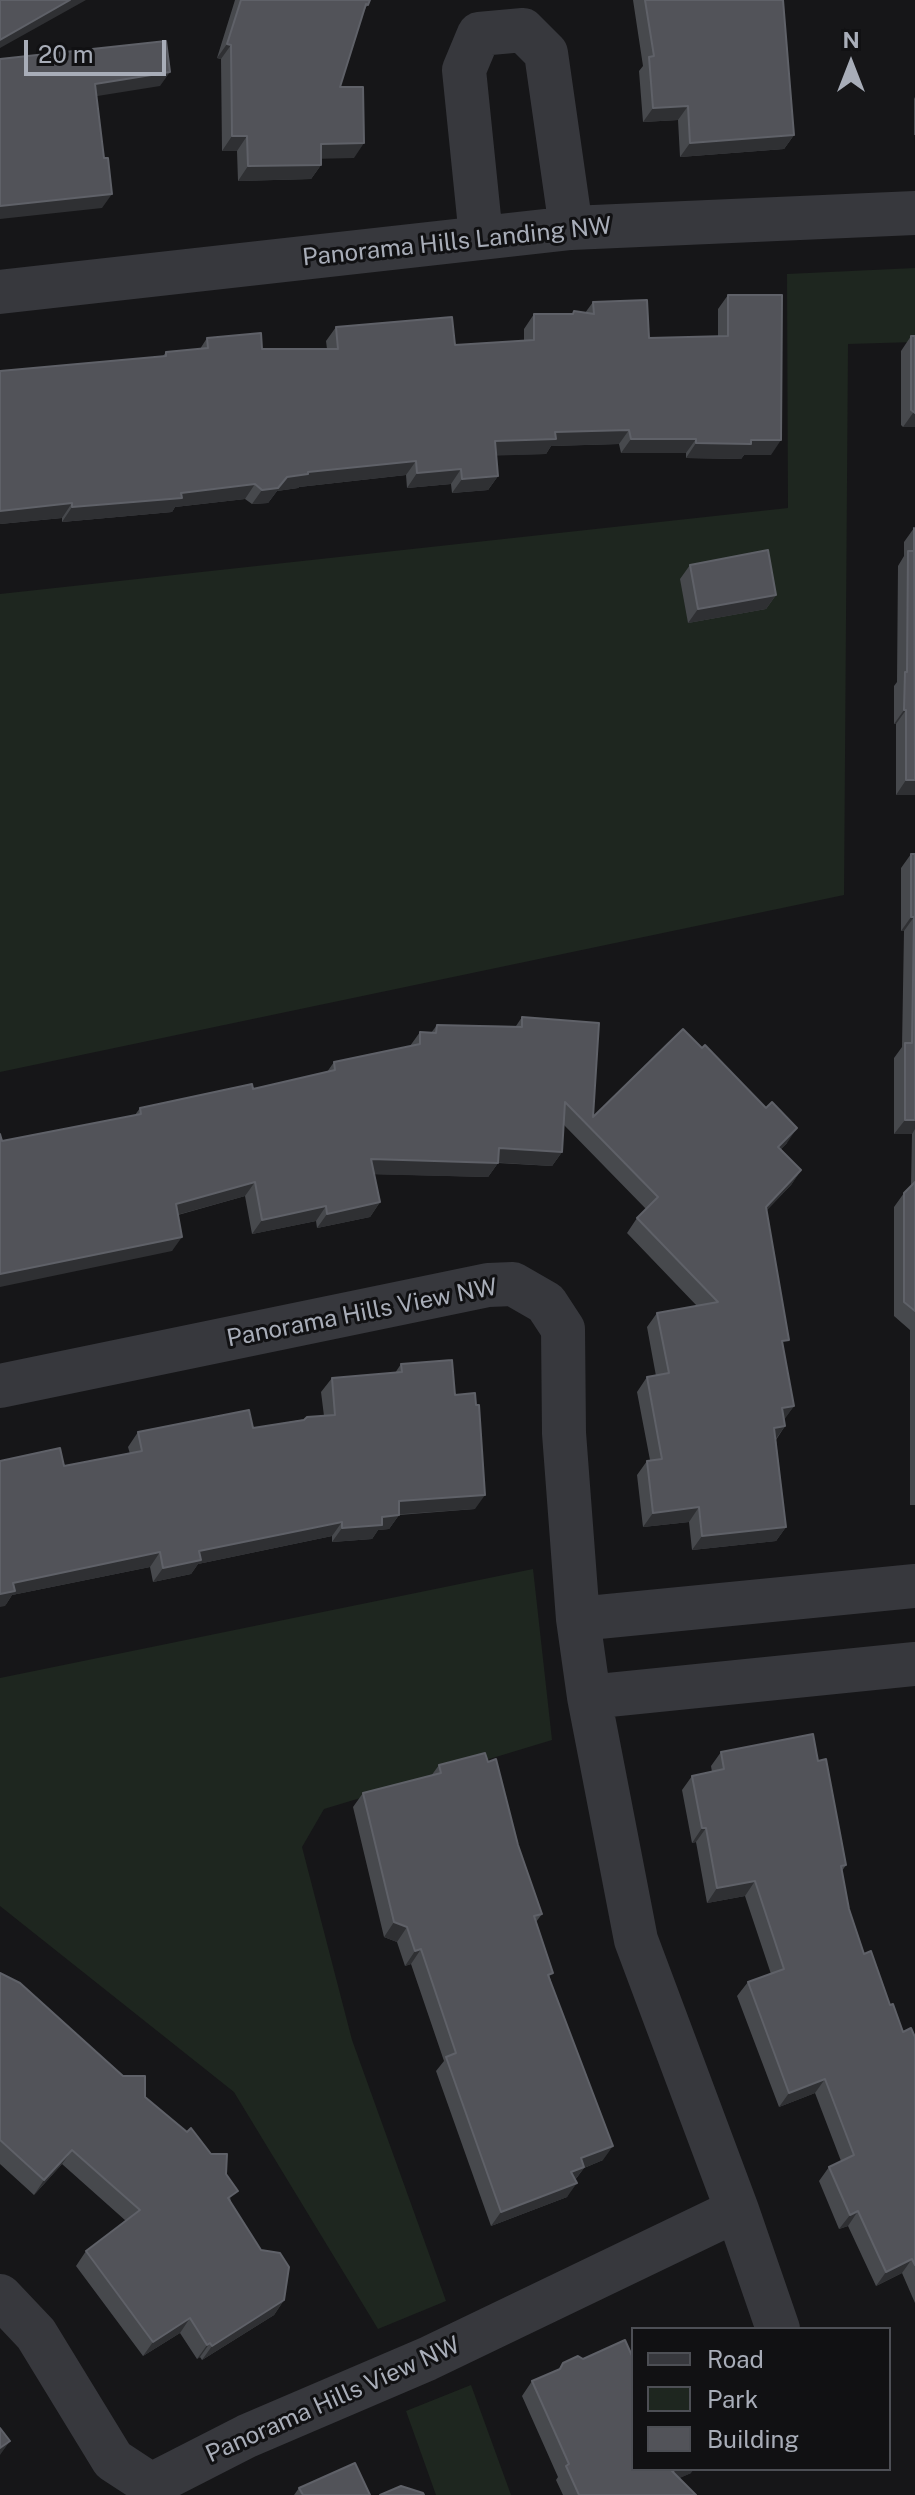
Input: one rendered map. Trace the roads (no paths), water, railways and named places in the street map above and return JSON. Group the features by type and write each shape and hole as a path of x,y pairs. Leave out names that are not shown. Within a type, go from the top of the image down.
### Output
{"street":[{"path":"481,237 464,70 479,34 523,30 546,53 571,228"},
{"name":"Panorama Hills Landing NW","path":"0,292 571,228 915,213"},
{"name":"Panorama Hills View NW","path":"0,1386 488,1285 513,1284 546,1303 563,1329 564,1433 578,1619 589,1697 636,1940 777,2327"},
{"path":"578,1619 915,1586"},
{"path":"589,1697 915,1664"},
{"name":"Panorama Hills View NW","path":"0,2296 36,2334 113,2460 151,2485 247,2436 427,2359 737,2210"}]}
